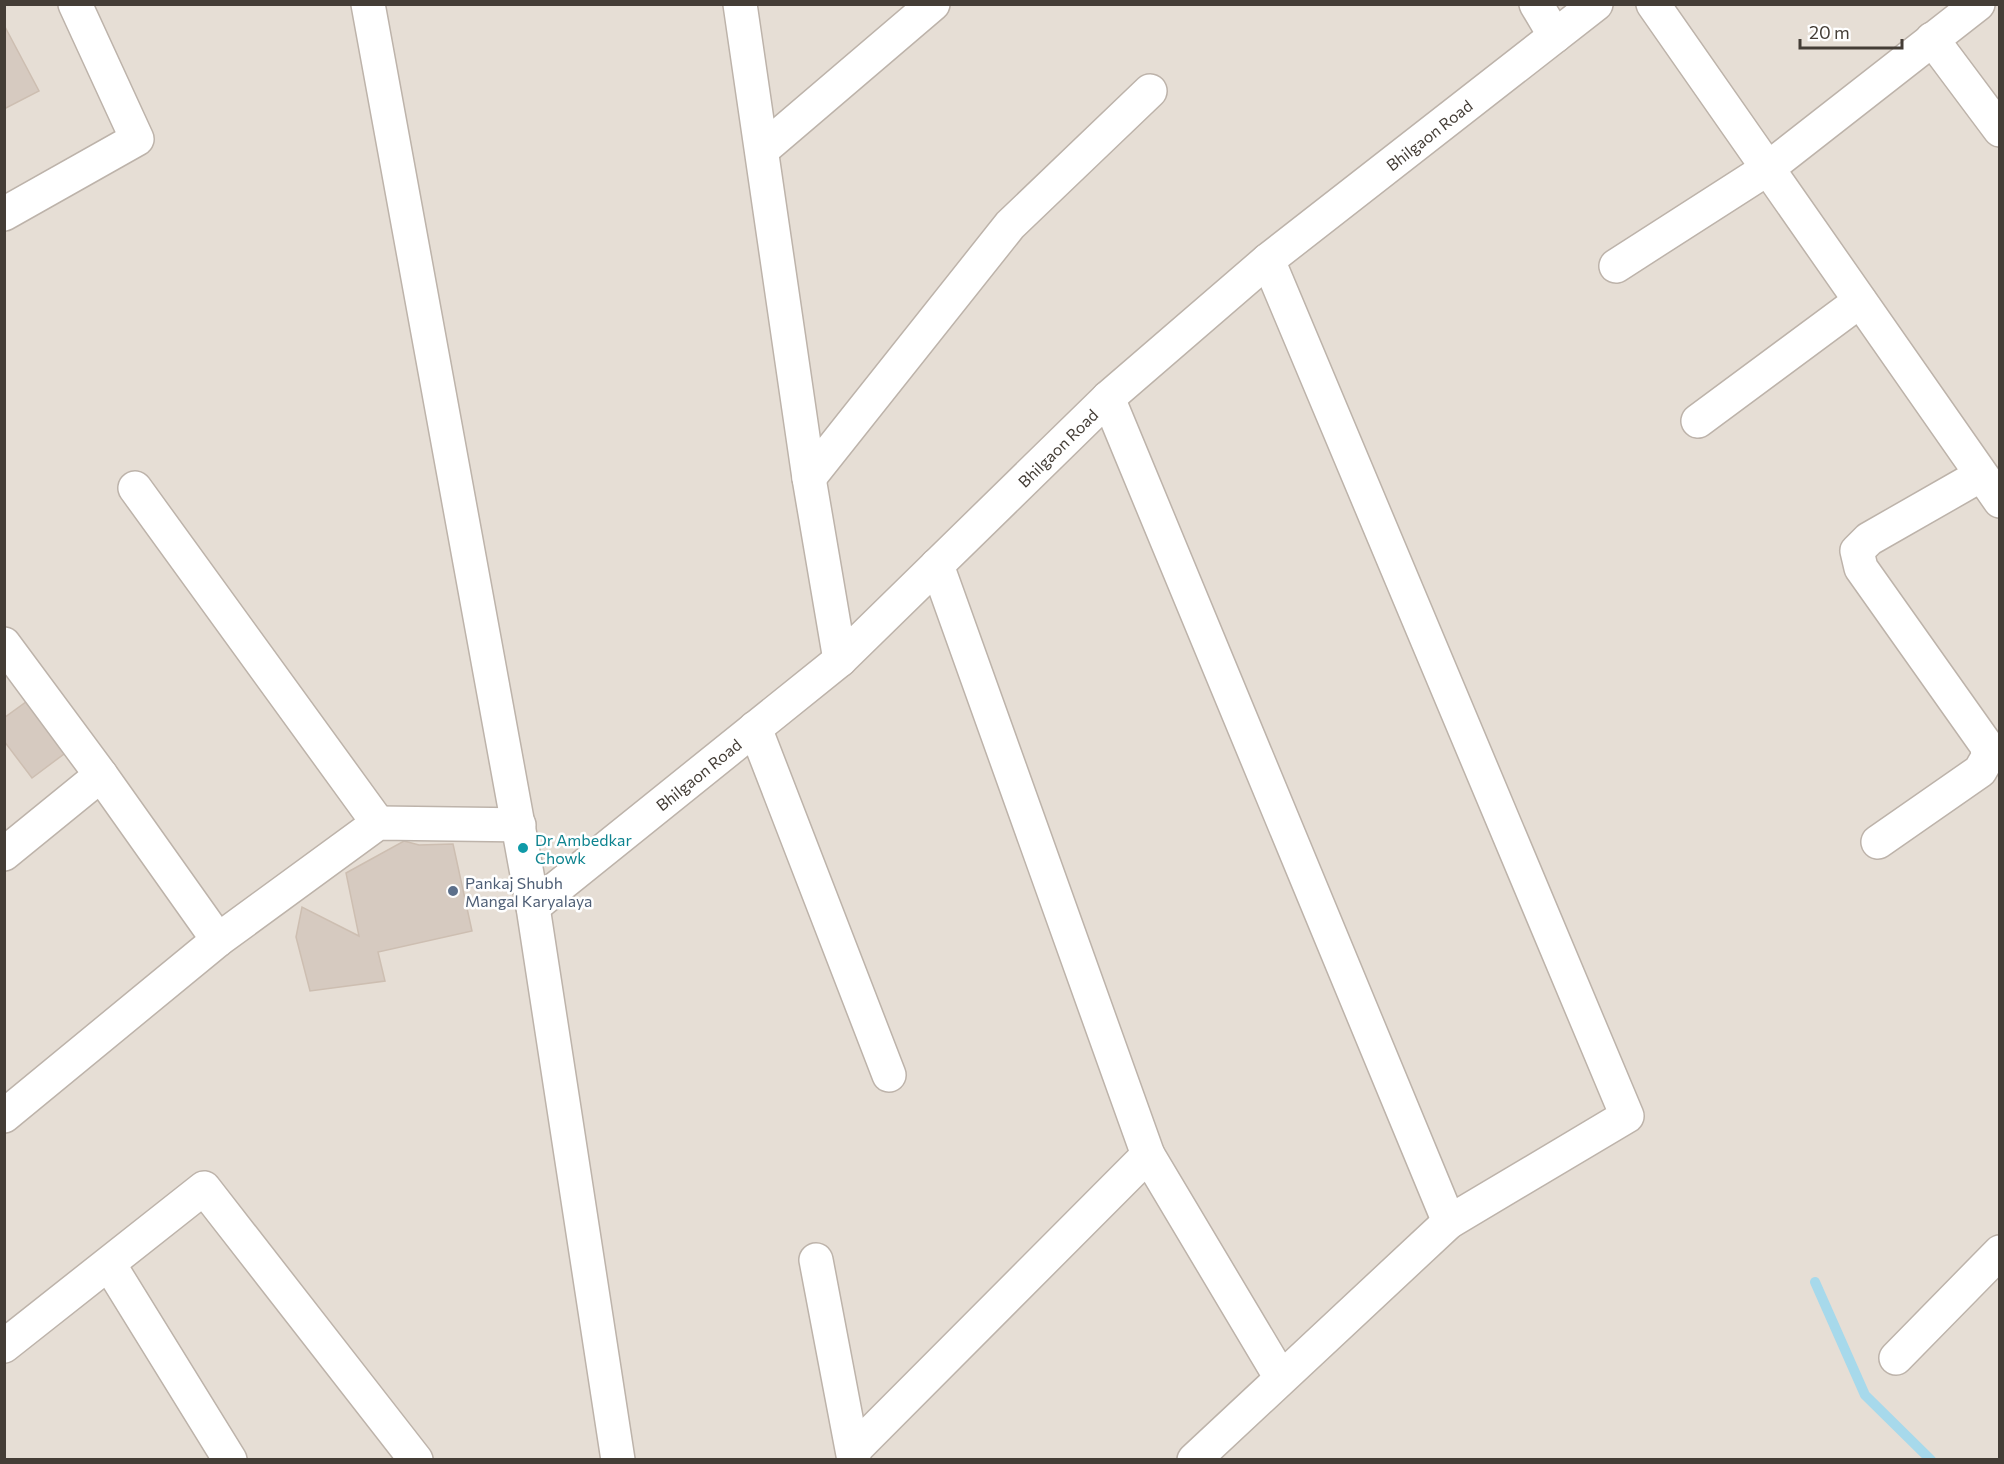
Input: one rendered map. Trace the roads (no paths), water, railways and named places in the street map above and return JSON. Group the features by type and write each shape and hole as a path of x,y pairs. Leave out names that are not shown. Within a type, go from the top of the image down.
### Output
{"street":[{"path":"4,214 138,139 75,4"},
{"path":"368,4 534,907 618,1460"},
{"path":"740,4 809,478 840,660"},
{"path":"762,150 933,4"},
{"path":"1536,4 1555,36"},
{"name":"Bhilgaon Road","path":"534,907 840,660 1108,398 1268,260 1596,4"},
{"path":"1653,4 1990,488 1869,539 1857,550 1861,568 1987,746 1988,757 1980,771 1878,842"},
{"path":"1616,266 1767,169 1978,4"},
{"path":"1932,39 2000,130"},
{"path":"809,478 1010,225 1150,91"},
{"path":"1194,1460 1449,1222 1627,1116 1268,260"},
{"path":"1698,421 1860,302"},
{"path":"1108,398 1449,1222"},
{"path":"135,488 378,823"},
{"path":"937,565 1148,1155 1281,1378"},
{"path":"4,644 101,775 218,940"},
{"path":"755,728 889,1075"},
{"path":"4,854 101,775"},
{"path":"4,1116 218,940 378,823 519,825"},
{"path":"853,1455 1148,1155"},
{"path":"4,1346 204,1188 416,1460"},
{"path":"1896,1358 2000,1252"},
{"path":"816,1260 853,1455"},
{"path":"109,1264 230,1460"}],"waterway":[{"path":"1815,1282 1865,1395 1931,1460"}],"place":[{"name":"Dr Ambedkar Chowk","path":"523,848"},
{"name":"Pankaj Shubh Mangal Karyalaya","path":"453,891"}]}
